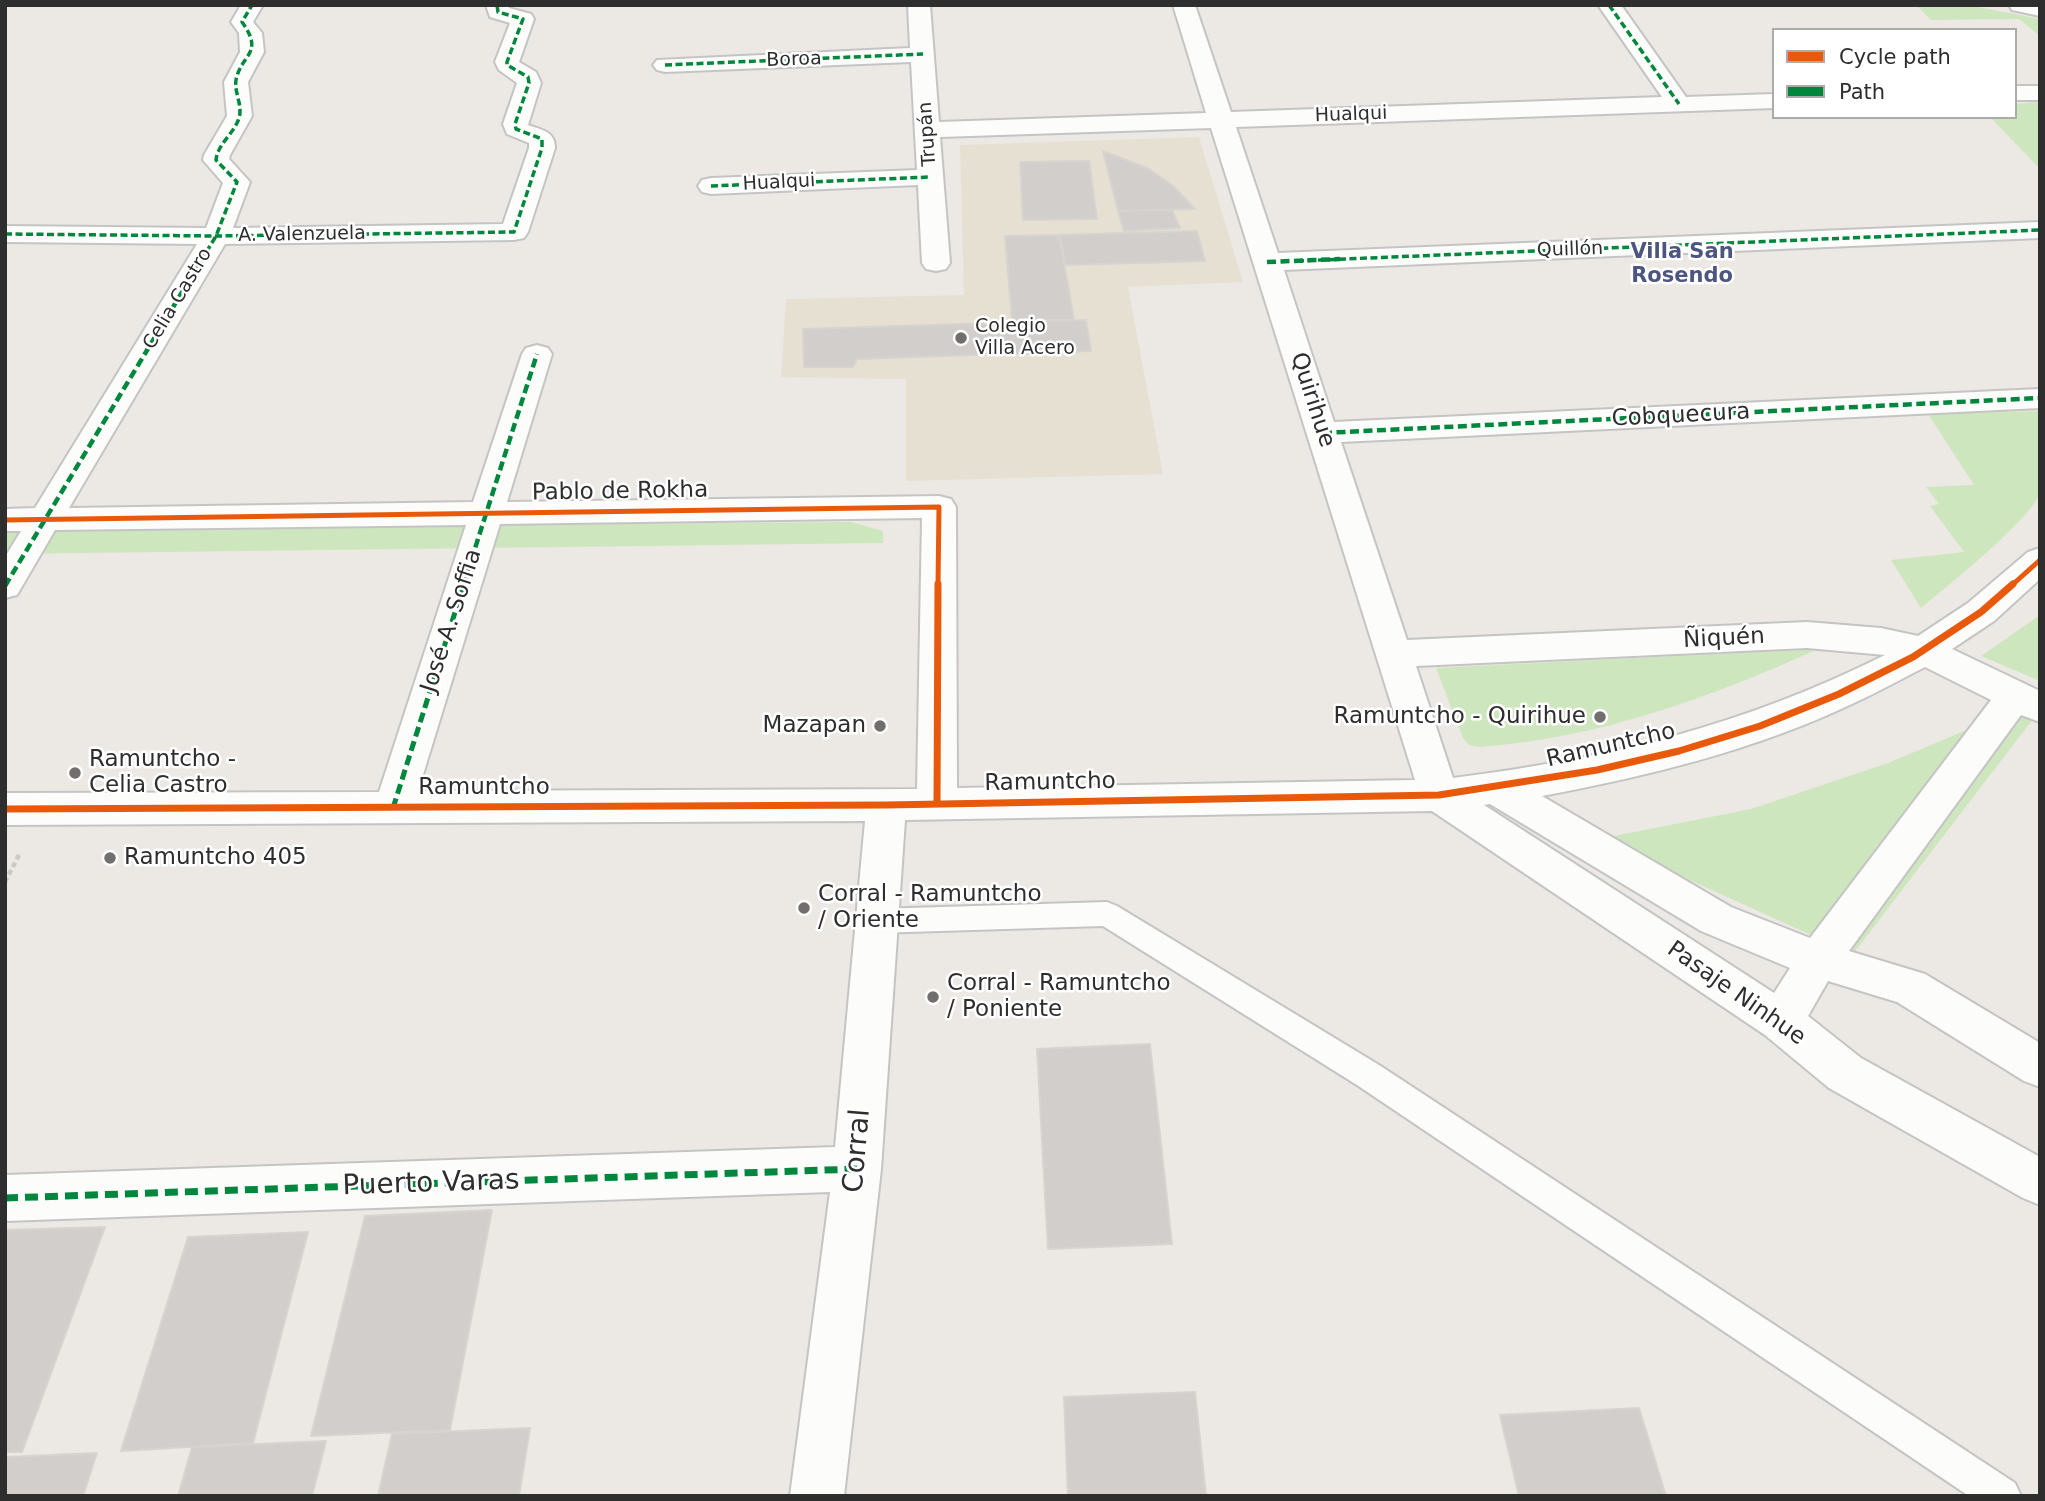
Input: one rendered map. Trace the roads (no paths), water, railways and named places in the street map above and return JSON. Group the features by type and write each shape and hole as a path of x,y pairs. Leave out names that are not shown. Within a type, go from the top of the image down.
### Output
{"street":[{"name":"Celia Castro","path":"5,586 216,236 237,182 216,160 216,152 239,120 242,105 236,82 252,52 250,33 242,22 252,5"},
{"name":"A. Valenzuela","path":"5,234 216,236 514,232 542,148 542,139 516,129 515,124 529,83 528,77 507,65 507,62 523,19 498,12 497,5"},
{"name":"Trupán","path":"919,5 936,263"},
{"name":"Quirihue","path":"1184,5 1439,795"},
{"path":"1609,5 1679,104"},
{"path":"2020,5 2040,9"},
{"name":"Boroa","path":"665,65 923,54"},
{"path":"2017,93 2040,93"},
{"name":"Hualqui","path":"928,130 1772,101"},
{"name":"Hualqui","path":"711,186 930,177"},
{"name":"Quillón","path":"1267,262 2040,230"},
{"name":"José A. Soffia","path":"393,808 537,354"},
{"name":"Cobquecura","path":"1323,433 2040,398"},
{"name":"Pablo de Rokha","path":"5,520 939,507 937,804"},
{"name":"Ramuntcho","path":"5,810 886,805 1439,795 1498,789 1580,775 1725,739 1862,684 1956,630 2004,593 2040,560"},
{"name":"Ñiquén","path":"1393,654 1807,635 1844,637 1923,650 2027,702"},
{"path":"1781,1021 1818,960 2027,702"},
{"path":"1498,789 1716,919 1818,960 1910,987 2040,1067"},
{"name":"Pasaje Ninhue","path":"1439,795 1781,1021 1845,1073 2040,1182"},
{"name":"Corral","path":"817,1496 857,1169 886,805"},
{"name":"Puerto Varas","path":"5,1198 857,1169"}],"lane":[{"path":"876,921 1107,914 1368,1074 2001,1496"}],"place":[{"name":"Colegio Villa Acero","path":"961,338"},
{"name":"Ramuntcho - Quirihue","path":"1600,717"},
{"name":"Mazapan","path":"880,726"},
{"name":"Ramuntcho - Celia Castro","path":"75,773"},
{"name":"Ramuntcho 405","path":"110,858"},
{"name":"Corral - Ramuntcho / Oriente","path":"804,908"},
{"name":"Corral - Ramuntcho / Poniente","path":"933,997"}],"district":[{"name":"Villa San Rosendo","path":"1682,265"}]}
